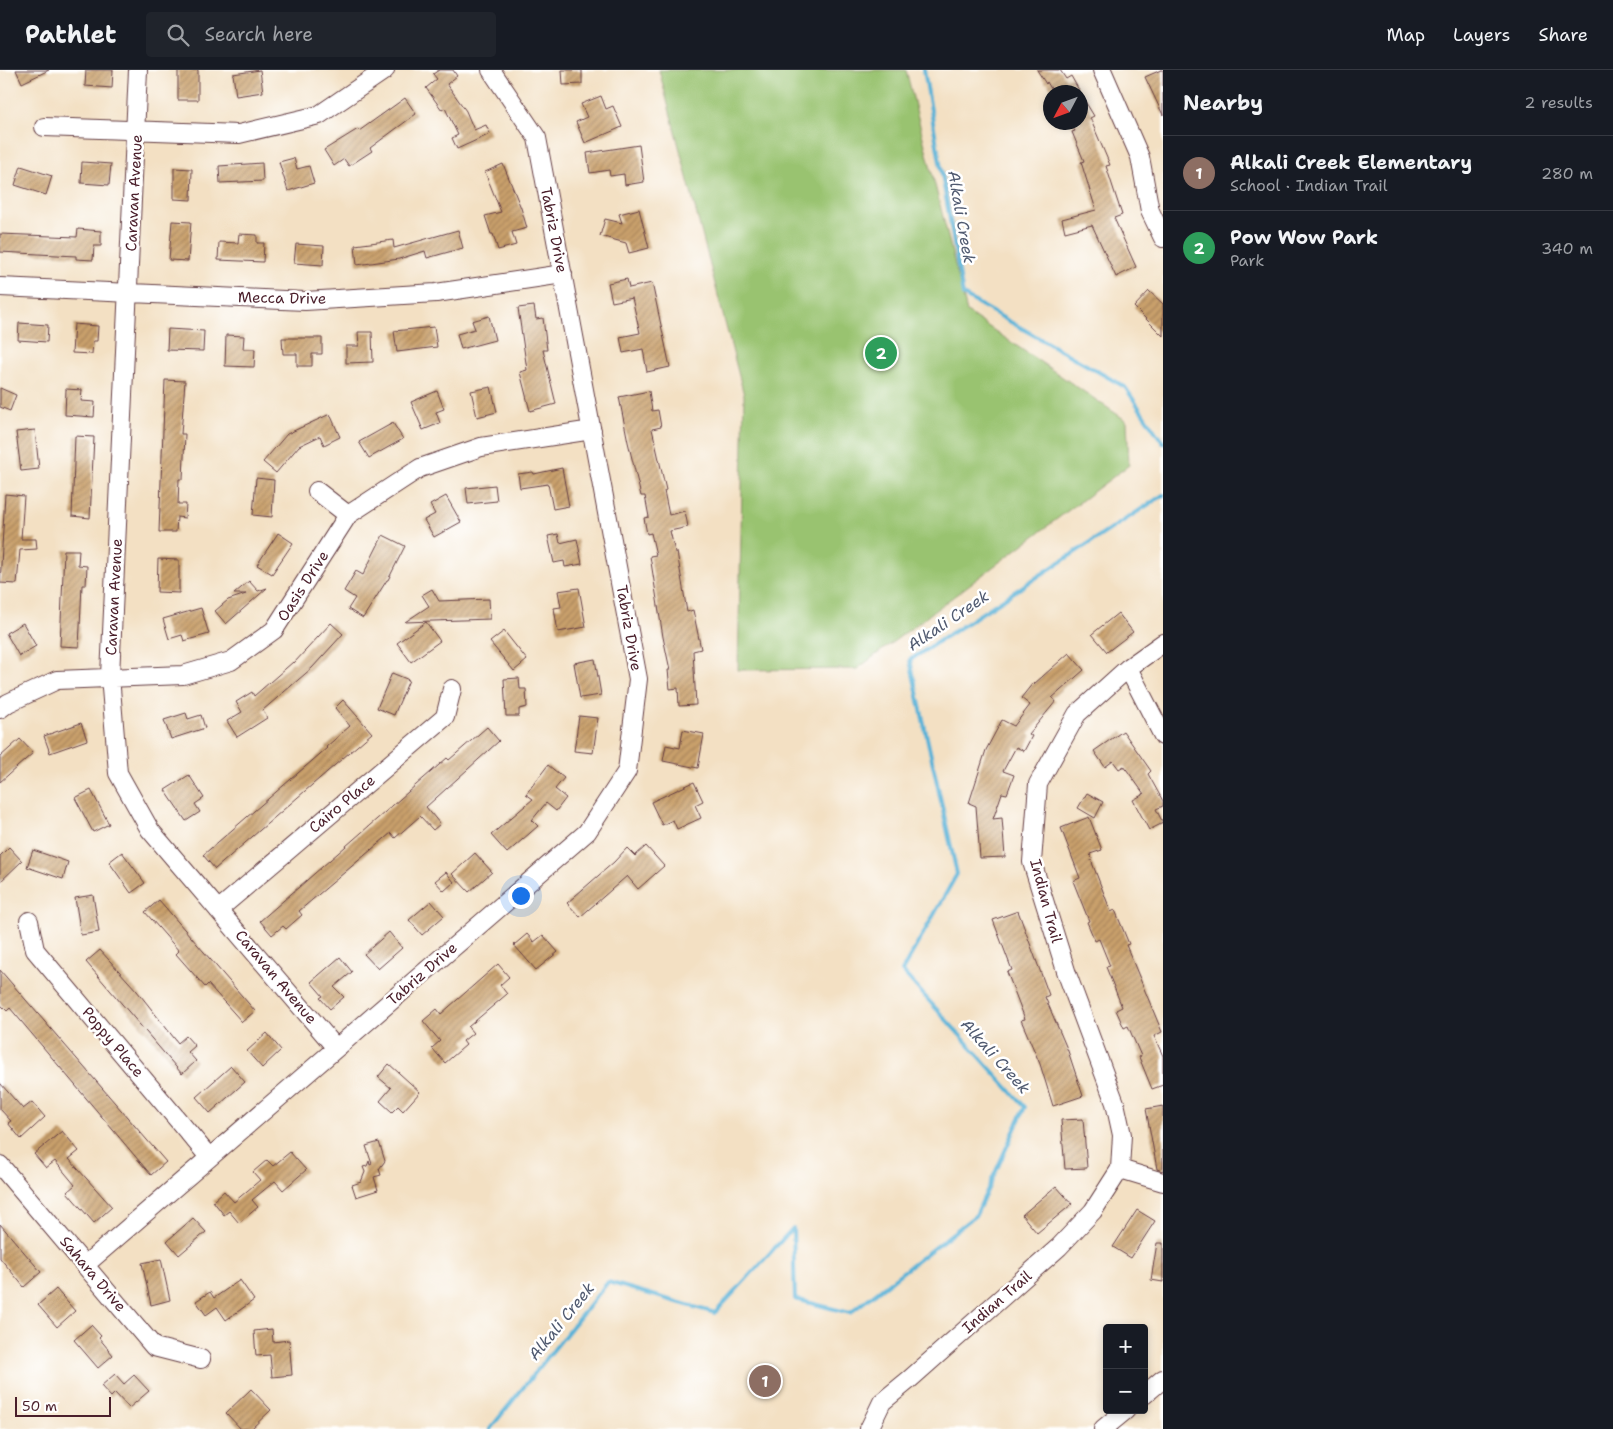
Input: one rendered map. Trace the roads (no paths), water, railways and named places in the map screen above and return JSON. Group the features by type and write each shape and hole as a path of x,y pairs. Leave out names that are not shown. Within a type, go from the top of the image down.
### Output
{"street":[{"name":"Caravan Avenue","path":"138,70 137,130 111,678 118,773 150,830 336,1048"},
{"path":"44,127 239,134 319,115 385,70"},
{"name":"Tabriz Drive","path":"85,1265 587,832 627,771 638,679 563,274 536,138 491,70"},
{"path":"1102,70 1140,157 1150,211 1163,238"},
{"name":"Mecca Drive","path":"0,287 305,301 436,293 563,274"},
{"name":"Oasis Drive","path":"3,701 57,680 183,675 231,661 274,630 348,515 420,468 481,447 592,430"},
{"path":"317,491 348,515"},
{"name":"Indian Trail","path":"869,1429 882,1402 1060,1247 1093,1211 1120,1169 1122,1135 1115,1103 1067,974 1032,862 1038,784 1077,714 1128,668 1163,643"},
{"path":"1128,668 1163,736"},
{"name":"Cairo Place","path":"218,910 445,717 452,689"},
{"name":"Poppy Place","path":"29,921 35,950 209,1157"},
{"name":"Sahara Drive","path":"0,1165 154,1347 201,1359"},
{"path":"1120,1169 1163,1182"},
{"path":"1148,1392 1163,1379"},
{"path":"1103,1429 1121,1414"}],"waterway":[{"name":"Alkali Creek","path":"924,70 963,295 1125,387 1163,443"},
{"name":"Alkali Creek","path":"490,1429 608,1282 715,1313 793,1228 795,1299 850,1313 976,1215 1025,1107 902,971 957,874 910,660 1163,495"}],"place":[{"name":"Pow Wow Park","path":"881,353"},
{"name":"Alkali Creek Elementary","path":"765,1381"}]}
